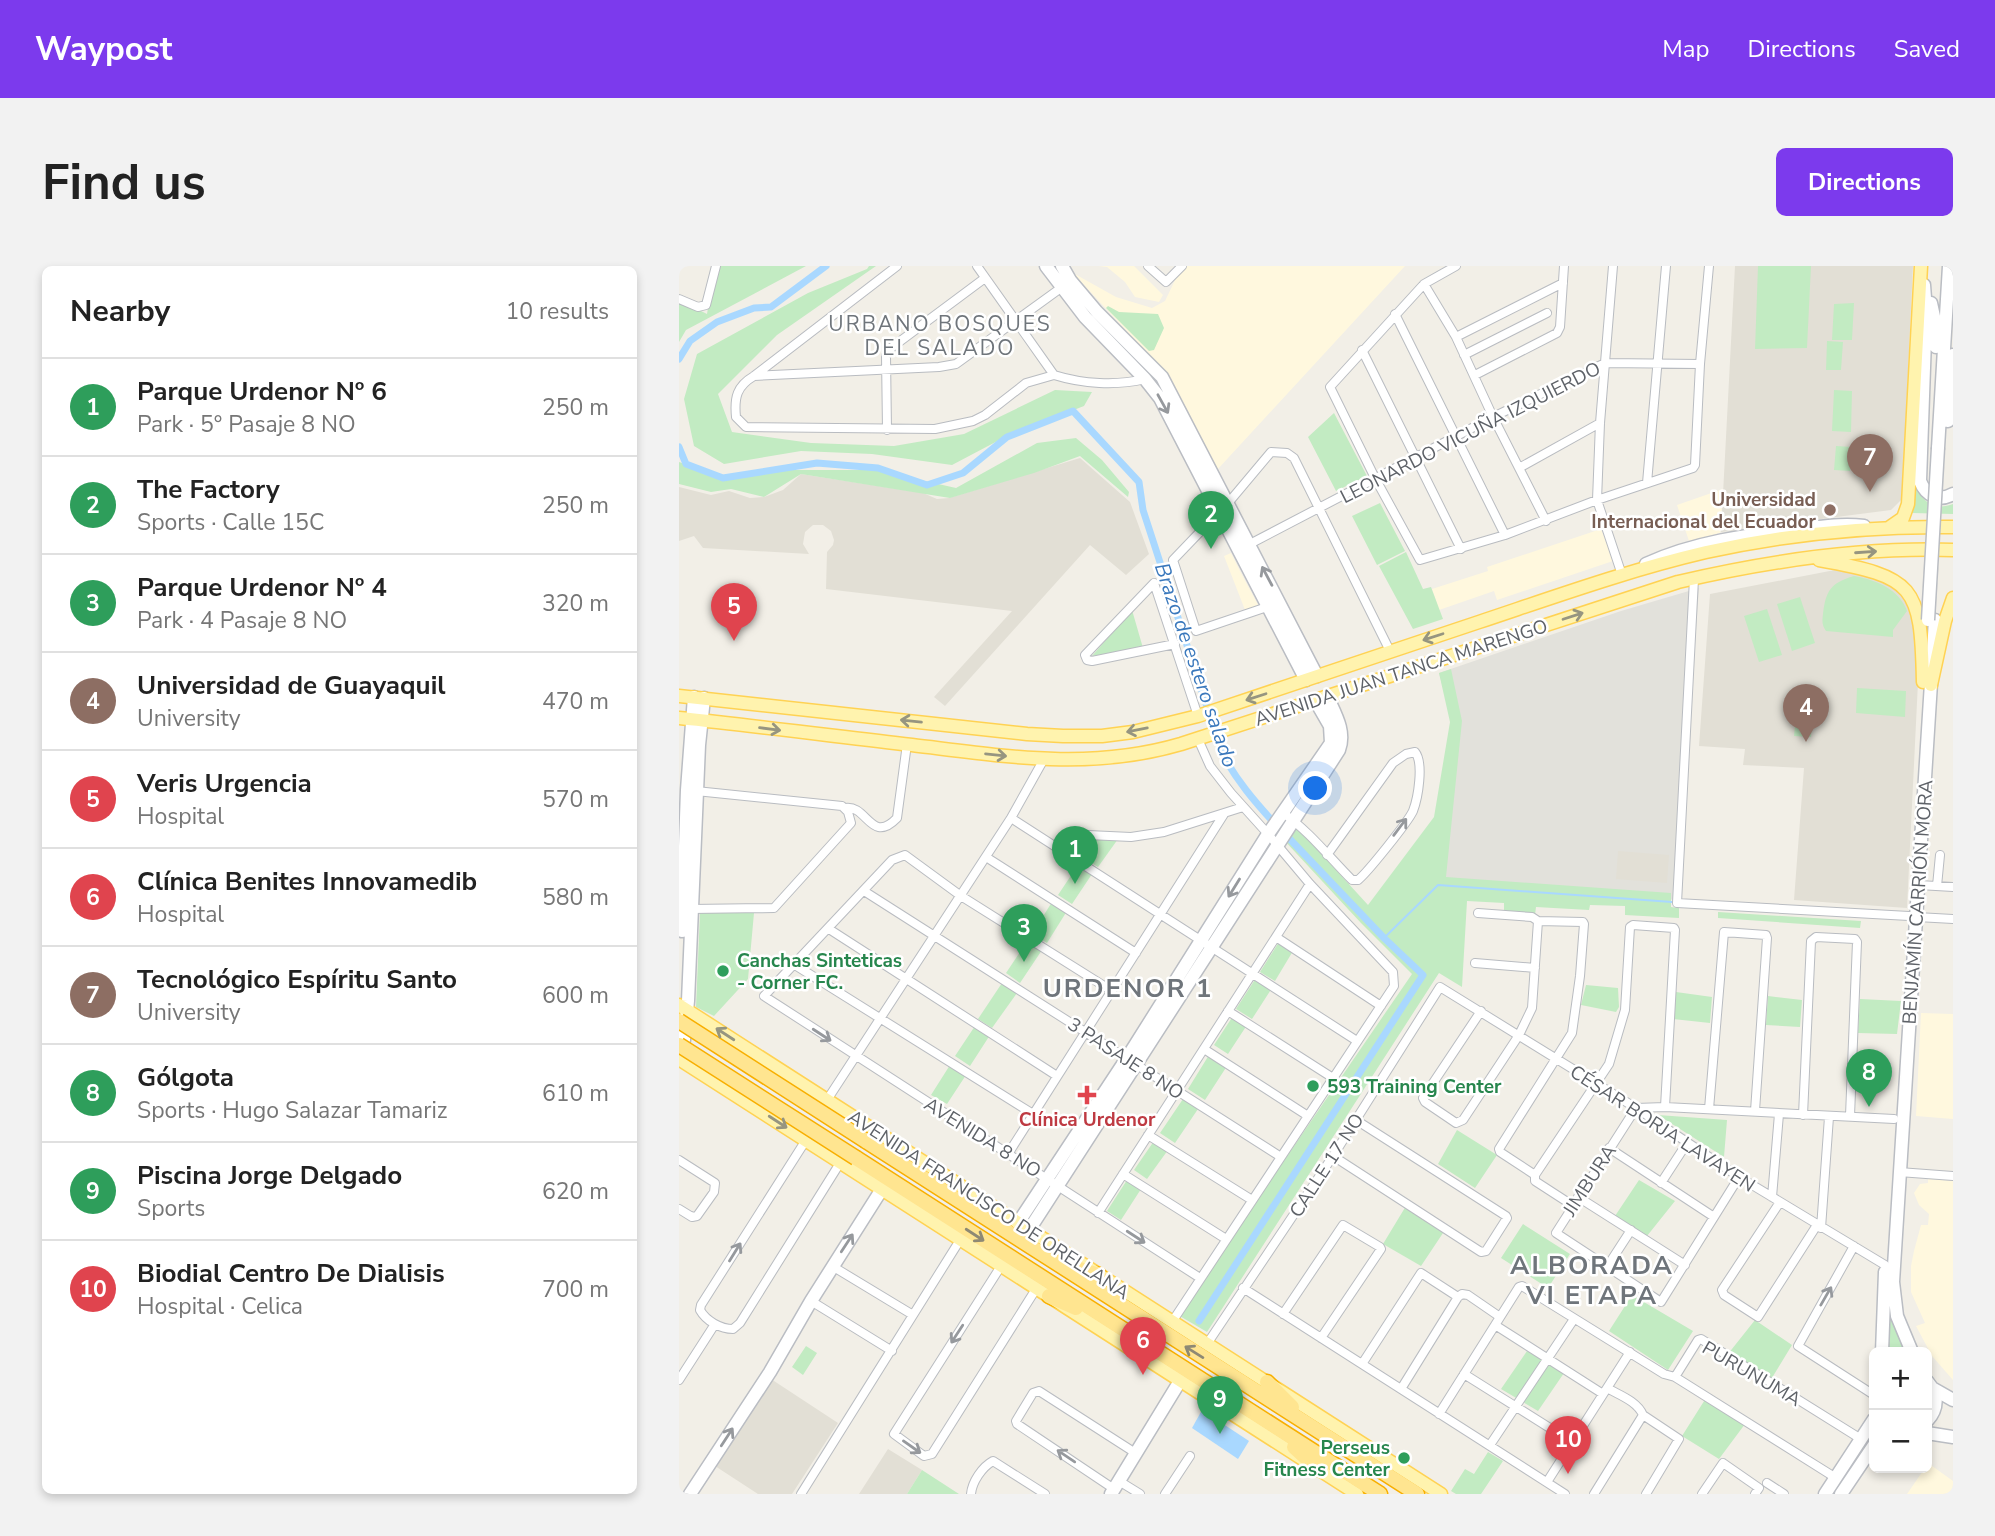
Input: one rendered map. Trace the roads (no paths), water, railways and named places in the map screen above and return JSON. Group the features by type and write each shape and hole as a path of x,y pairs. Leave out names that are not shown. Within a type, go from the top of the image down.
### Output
{"highway":[{"name":"AVENIDA FRANCISCO DE ORELLANA","path":"681,1011 866,1141 1417,1494"},
{"name":"AVENIDA FRANCISCO DE ORELLANA","path":"679,1045 1380,1494"},
{"path":"1049,1259 1099,1275"},
{"path":"1042,1293 1116,1326"},
{"path":"1267,1382 1313,1428"},
{"path":"1272,1427 1318,1469"}],"main road":[{"path":"1046,266 1162,377 1229,502 1267,607 1312,678"},
{"path":"1062,266 1066,284 1085,317 1160,398 1219,512 1245,547 1312,678"},
{"path":"1944,418 1949,266"},
{"path":"1923,269 1935,321 1944,418"},
{"path":"1923,269 1926,311 1920,475 1924,490 1932,496 1942,498 1953,494"},
{"path":"1883,528 1903,518 1907,508 1923,269"},
{"path":"1944,418 1953,355"},
{"path":"1944,418 1953,408"},
{"name":"BENJAMÍN CARRIÓN MORA","path":"1910,1347 1900,1323 1893,1293 1944,418"},
{"name":"AVENIDA JUAN TANCA MARENGO","path":"679,696 986,730 1063,736 1102,736 1133,732 1201,715 1622,575 1706,552 1749,544 1883,528 1953,527"},
{"name":"AVENIDA JUAN TANCA MARENGO","path":"691,719 1044,759 1108,759 1159,751 1212,735 1648,591 1694,579 1805,558 1900,550 1953,550"},
{"path":"1805,558 1863,568 1886,575 1903,586 1912,597 1917,612 1927,684"},
{"path":"1927,684 1953,597"},
{"name":"BENJAMÍN CARRIÓN MORA","path":"1882,1347 1894,1119 1913,916 1919,885 1927,684"},
{"path":"699,698 691,719 681,1011 684,1040 679,1057 1357,1494"},
{"path":"1024,1226 1287,818 1331,743 1331,726 1321,698"},
{"name":"AVENIDA FRANCISCO DE ORELLANA","path":"681,1011 772,1065 1441,1494"},
{"path":"744,1101 732,1084 734,1070 747,1061 772,1065"},
{"path":"690,1494 770,1372 832,1266 882,1189"},
{"path":"1115,1488 1180,1381"},
{"path":"1932,1386 1953,1400"},
{"path":"1932,1393 1936,1403 1932,1414"},
{"path":"1825,1494 1869,1427"},
{"path":"1932,1434 1953,1437"},
{"path":"1841,1494 1869,1452"}],"street":[{"path":"679,299 698,307 706,305 716,266"},
{"path":"897,266 741,384 734,402 736,417 746,426 935,429 973,421 985,415 1026,383 1054,376 1111,383 1145,379"},
{"path":"977,266 1054,376"},
{"path":"1147,266 1166,282 1182,266"},
{"path":"1456,266 1424,284 1330,388 1418,559 1422,560 1546,521 1597,500 1693,468 1709,266"},
{"path":"1475,375 1557,333 1560,327 1564,266"},
{"path":"1613,266 1597,500 1622,575"},
{"path":"1647,483 1666,266"},
{"path":"887,430 886,356 891,348 985,278"},
{"path":"1455,337 1563,283"},
{"path":"754,376 956,364 1066,284"},
{"path":"1424,284 1475,375 1493,417 1546,521"},
{"path":"1464,355 1547,313"},
{"path":"1395,314 1505,534"},
{"path":"1362,350 1461,549"},
{"name":"LEONARDO VICUÑA IZQUIERDO","path":"1245,547 1493,417 1605,363 1700,364"},
{"path":"1520,468 1601,423"},
{"path":"1229,502 1271,452 1278,451 1294,458 1390,652"},
{"path":"1219,512 1173,560 1196,631 1267,607"},
{"path":"1694,579 1677,903 1953,919"},
{"path":"1175,644 1092,661 1087,660 1085,654 1154,583 1201,715"},
{"path":"1172,1322 1394,986 1393,972 1310,884 1274,836 1243,807 1210,766 1198,739"},
{"path":"688,790 842,806 855,809 875,826 880,827 891,824 897,818 907,744"},
{"path":"1287,818 1352,880 1358,880 1413,811 1421,768 1420,758 1415,752 1406,754 1393,763 1327,855"},
{"path":"827,1100 986,858 1044,759"},
{"path":"1072,858 1088,835 1131,837 1164,832 1243,807"},
{"path":"684,906 766,910 774,908 848,829 851,818 845,808"},
{"path":"1008,1154 1224,814"},
{"path":"1011,818 1357,1041"},
{"path":"1033,1114 795,965 892,860 905,855 961,896 1112,991"},
{"path":"1937,886 1940,855"},
{"path":"986,858 1136,953"},
{"path":"1098,1213 1310,884"},
{"path":"1919,885 1953,887"},
{"name":"3 PASAJE 8 NO","path":"865,891 1281,1157"},
{"path":"1478,912 1532,917 1538,921 1584,924 1572,1033 1499,1149 1535,1175"},
{"path":"1481,1011 1423,1098 1456,1123 1463,1120 1519,1035 1531,1008 1538,921"},
{"path":"1572,1205 1535,1181 1535,1175 1609,1064 1623,1025 1630,927 1633,925 1674,928 1665,1107"},
{"path":"829,929 1057,1076"},
{"path":"1709,1109 1724,932 1766,935 1767,938 1755,1111"},
{"path":"1276,937 1381,1006"},
{"path":"1803,1115 1811,941 1855,939 1850,1116"},
{"path":"1475,963 1535,968"},
{"name":"AVENIDA 8 NO","path":"795,965 764,998 1053,1181 1200,1278"},
{"name":"CÉSAR BORJA LAVAYEN","path":"1444,987 1595,1085 1636,1108 1739,1177 1885,1265"},
{"name":"CALLE 17 NO","path":"1207,1344 1333,1156 1437,989 1444,987"},
{"path":"1229,1011 1333,1078"},
{"path":"1204,1049 1308,1116"},
{"path":"1636,1108 1665,1107 1894,1119"},
{"name":"JIMBURA","path":"1636,1108 1572,1205 1556,1231 1557,1235 1659,1303 1663,1301 1739,1177"},
{"path":"1779,1114 1776,1200 1722,1290 1724,1295 1758,1317 1819,1226 1829,1117"},
{"path":"1333,1156 1481,1252 1486,1251 1507,1219 1356,1120"},
{"path":"1148,1135 1252,1200"},
{"path":"806,1140 701,1305 703,1316 724,1329 733,1329 740,1323 840,1163"},
{"path":"1661,1183 1687,1143"},
{"path":"1609,1148 1714,1217"},
{"path":"679,1160 715,1183 714,1192 698,1216 692,1217 679,1209"},
{"path":"1899,1172 1953,1176"},
{"path":"1123,1174 1226,1239"},
{"path":"1578,1197 1685,1265"},
{"path":"1283,1314 1343,1225 1380,1247 1381,1250 1321,1338"},
{"path":"1607,1267 1631,1230"},
{"path":"801,1494 960,1240"},
{"path":"1854,1246 1798,1346 1869,1392"},
{"path":"832,1266 913,1315"},
{"path":"1000,1266 894,1434 924,1456 932,1454 1042,1293"},
{"path":"1361,1364 1421,1273 1458,1297"},
{"path":"1439,1414 1522,1286 1664,1374 1675,1377 1836,1478"},
{"path":"1243,1288 1565,1494"},
{"path":"1401,1389 1458,1297 1467,1294 1500,1317"},
{"path":"811,1301 892,1351"},
{"path":"1490,1445 1574,1319"},
{"path":"679,1380 715,1324"},
{"path":"1495,1325 1548,1359 1605,1391 1632,1402 1643,1415 1679,1439 1646,1494"},
{"name":"PURUNUMA","path":"1675,1377 1701,1339 1861,1440"},
{"path":"1546,1482 1630,1352"},
{"path":"1464,1374 1572,1442"},
{"path":"1137,1454 1039,1391 1033,1393 1016,1420 1017,1424 1115,1488 1140,1494"},
{"path":"1594,1494 1643,1415"},
{"path":"1165,1494 1190,1456"},
{"path":"971,1494 972,1486 986,1465 993,1461 1045,1494"},
{"path":"1702,1494 1723,1463 1759,1488 1755,1494"},
{"path":"1767,1483 1784,1494"}],"water":[{"path":"1202,1410 1249,1441 1238,1459 1192,1428"}],"waterway":[{"name":"Brazo de estero salado","path":"679,359 690,341 717,322 754,308 771,307 826,266"},
{"name":"Brazo de estero salado","path":"679,447 686,464 723,478 817,463 878,468 927,485 963,473 1007,437 1073,411 1139,482 1143,510 1222,753 1246,790 1276,825"},
{"name":"Brazo de estero salado","path":"1199,1321 1423,975 1284,833"},
{"path":"1384,938 1438,885 1672,902"}],"place":[{"name":"Tecnológico Espíritu Santo","path":"1870,492"},
{"name":"Universidad Internacional del Ecuador","path":"1830,510"},
{"name":"The Factory","path":"1211,549"},
{"name":"Veris Urgencia","path":"734,641"},
{"name":"Universidad de Guayaquil","path":"1806,742"},
{"name":"Parque Urdenor Nº 6","path":"1075,884"},
{"name":"Parque Urdenor Nº 4","path":"1024,962"},
{"name":"Canchas Sinteticas - Corner FC.","path":"723,971"},
{"name":"593 Training Center","path":"1313,1086"},
{"name":"Clínica Urdenor","path":"1087,1095"},
{"name":"Gólgota","path":"1869,1107"},
{"name":"Clínica Benites Innovamedib","path":"1143,1375"},
{"name":"Piscina Jorge Delgado","path":"1220,1434"},
{"name":"Perseus Fitness Center","path":"1404,1458"},
{"name":"Biodial Centro De Dialisis","path":"1568,1474"}],"district":[{"name":"URBANO BOSQUES DEL SALADO","path":"940,336"},
{"name":"URDENOR 1","path":"1128,988"},
{"name":"ALBORADA VI ETAPA","path":"1592,1280"}]}
